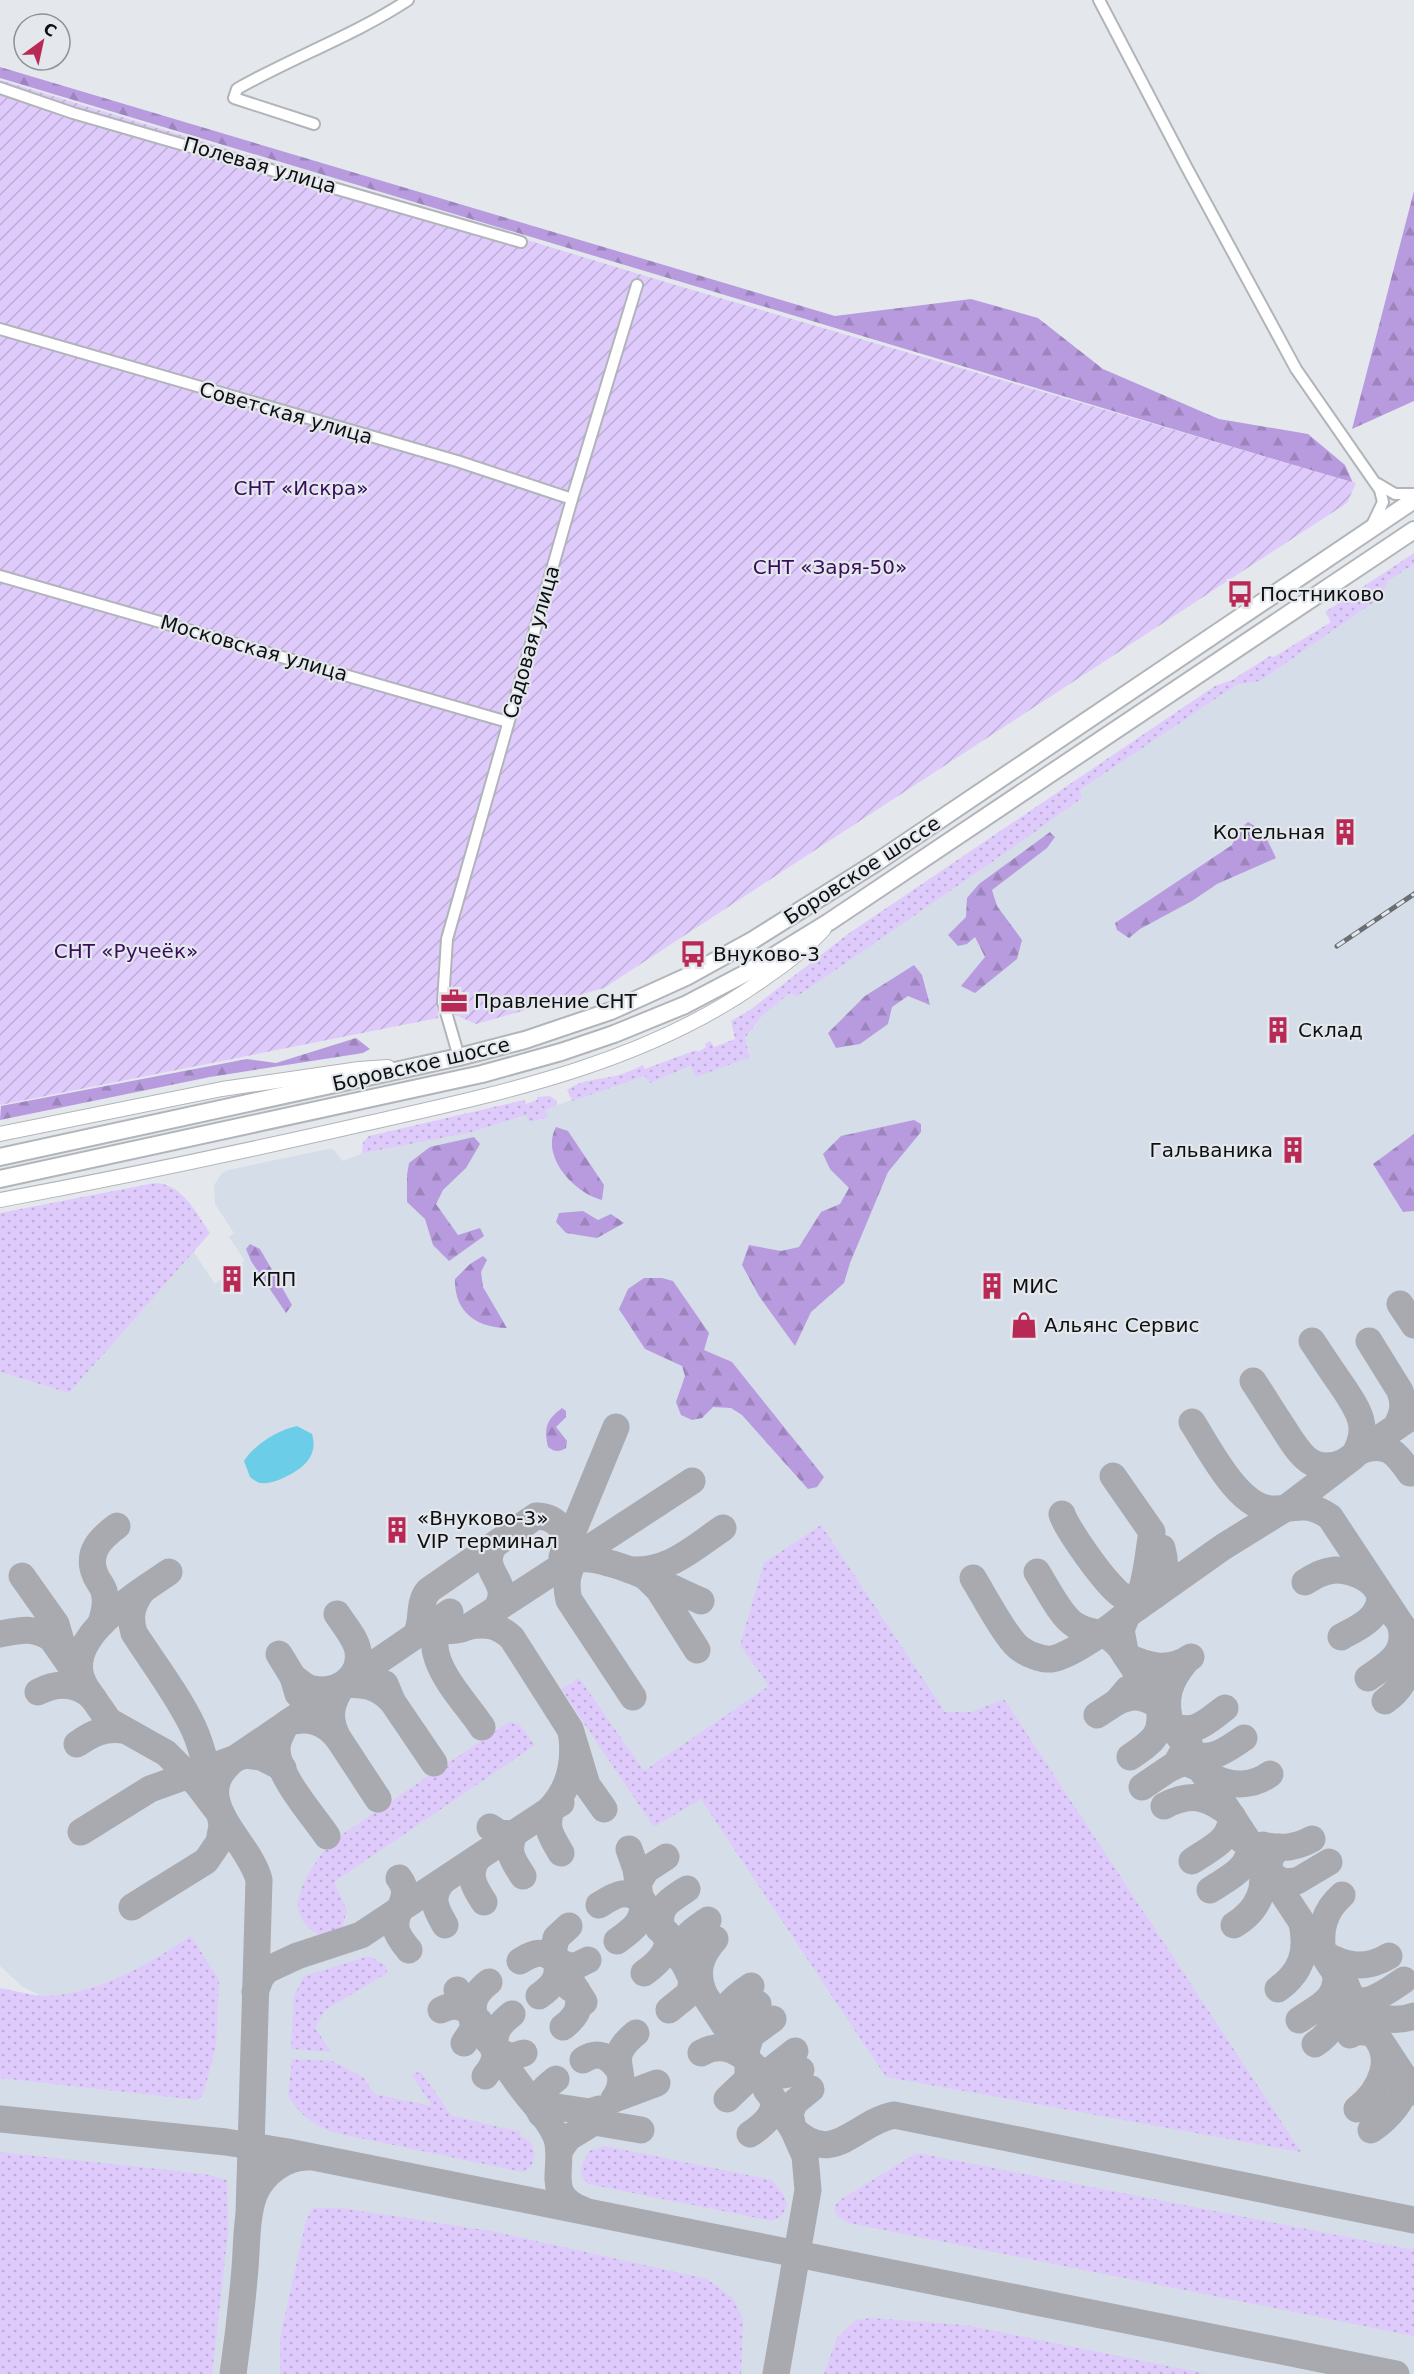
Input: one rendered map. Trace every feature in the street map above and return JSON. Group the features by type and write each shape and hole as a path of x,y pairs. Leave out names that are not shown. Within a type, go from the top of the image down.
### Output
{"main road":[{"name":"Боровское шоссе","path":"0,1157 164,1123 525,1040 611,1011 686,977 753,940 878,862 1414,500"},
{"name":"Боровское шоссе","path":"0,1179 482,1074 587,1044 686,1005 746,973 829,922 1411,533"},
{"path":"0,1200 194,1162 492,1095 553,1077 620,1054 715,1012 799,954 829,922"},
{"path":"0,1134 233,1087 359,1069 411,1067"}],"street":[{"path":"314,124 234,98 237,89 388,13 408,0"},
{"path":"1099,0 1186,168 1296,369 1377,484 1383,502 1368,530"},
{"name":"Полевая улица","path":"0,88 74,112 521,242"},
{"name":"Садовая улица","path":"459,1057 443,1002 447,939 572,499 637,285"},
{"name":"Советская улица","path":"0,329 457,461 572,499"},
{"path":"1377,484 1395,494 1414,494"},
{"name":"Московская улица","path":"0,576 508,722"}],"shaded area":[{"path":"1414,564 1414,2374 0,2374 0,1989 41,1996 23,1987 0,1966 0,1372 69,1393 193,1251 215,1284 245,1261 229,1237 234,1233 215,1204 214,1185 222,1173 228,1170 328,1149 334,1150 343,1161 373,1149 468,1133 526,1114 529,1122 548,1116 545,1110 557,1105 646,1076 650,1083 692,1066 696,1076 750,1053 745,1039 764,1014 790,993 796,996 1011,849 1082,798 1080,790 1236,685 1260,681 1380,597 1388,581"}],"green space":[{"path":"0,67 835,316 971,299 1038,318 1103,369 1219,419 1308,434 1345,465 1353,483 0,78"},
{"path":"0,80 672,284 1356,483 1347,503 604,988 476,1024 435,1006 438,1010 438,1018 0,1105"},
{"path":"1414,191 1414,401 1352,429"},
{"path":"1414,553 1414,564 1388,581 1381,597 1260,681 1236,685 1080,790 1082,798 1011,849 796,997 790,993 764,1014 745,1038 750,1057 696,1077 691,1066 650,1083 645,1076 572,1101 567,1090 579,1084 619,1075 643,1065 645,1069 696,1050 698,1052 710,1041 714,1047 735,1039 731,1021 750,1010 848,934 1215,686 1232,680 1270,656 1274,657 1331,622 1325,612"},
{"path":"1248,822 1263,831 1276,858 1217,884 1192,901 1140,929 1129,938 1117,930 1115,923 1232,845 1238,831"},
{"path":"1050,832 1055,837 1047,848 992,890 997,906 1022,940 1017,959 975,993 961,986 985,957 975,937 967,944 958,946 948,935 966,917 967,898 979,884"},
{"path":"914,965 922,975 930,1005 908,996 892,1007 888,1024 860,1044 836,1048 828,1033 865,996"},
{"path":"356,1038 370,1049 363,1053 210,1077 0,1120 1,1106 247,1059 276,1063"},
{"path":"550,1096 557,1101 557,1105 546,1110 548,1117 529,1122 526,1115 468,1133 362,1153 363,1142 369,1136 524,1100 526,1104 537,1100 537,1097"},
{"path":"914,1120 921,1124 921,1132 888,1172 844,1283 811,1312 795,1346 759,1296 742,1265 749,1245 781,1251 799,1247 821,1212 840,1204 849,1188 830,1169 823,1154 841,1136"},
{"path":"556,1127 568,1131 604,1185 602,1200 581,1190 562,1172 552,1150 552,1138"},
{"path":"1414,1134 1414,1211 1403,1212 1373,1164"},
{"path":"474,1137 480,1144 466,1168 443,1190 436,1204 458,1235 480,1228 484,1236 449,1261 433,1245 425,1219 407,1202 409,1163 430,1147"},
{"path":"155,1183 173,1188 181,1194 210,1233 69,1393 0,1372 0,1213"},
{"path":"583,1211 598,1220 611,1214 624,1223 597,1238 566,1233 556,1222 559,1213"},
{"path":"250,1244 260,1249 292,1305 286,1313 251,1261 246,1249"},
{"path":"483,1256 487,1260 481,1272 483,1287 507,1328 486,1325 477,1321 469,1316 458,1301 455,1279 470,1264"},
{"path":"644,1278 662,1278 673,1281 709,1333 704,1350 732,1362 824,1477 817,1487 808,1489 742,1415 731,1408 713,1407 702,1418 692,1420 681,1415 676,1402 685,1376 682,1366 645,1349 619,1309 628,1289"},
{"path":"562,1408 566,1411 566,1417 556,1427 567,1441 566,1448 557,1451 548,1447 546,1429 552,1416"},
{"path":"821,1525 945,1712 972,1712 1004,1699 1301,2152 886,2077 701,1799 654,1827 562,1689 579,1678 644,1771 769,1686 740,1645 764,1563"},
{"path":"509,1722 519,1724 535,1745 334,1882 347,1911 341,1929 335,1935 322,1936 303,1921 298,1908 298,1900 304,1882 331,1842"},
{"path":"191,1936 219,1980 216,2046 204,2092 198,2100 0,2078 0,1988 41,1996 81,1991 139,1968"},
{"path":"369,1956 386,1966 387,1973 325,2010 315,2028 331,2052 291,2049 294,1996 304,1976"},
{"path":"292,2059 332,2061 363,2077 374,2094 432,2106 412,2075 420,2071 452,2116 521,2132 520,2136 531,2142 535,2154 532,2165 523,2172 328,2130 308,2119 288,2096"},
{"path":"605,2146 772,2180 783,2194 787,2205 783,2214 773,2221 588,2184 581,2175 582,2165 589,2151"},
{"path":"0,2152 205,2174 227,2180 228,2233 212,2374 0,2374"},
{"path":"917,2153 1414,2250 1414,2336 849,2223 836,2213 835,2207 840,2200"},
{"path":"313,2208 341,2208 491,2231 707,2279 733,2298 743,2320 741,2374 280,2374 280,2338 306,2221"},
{"path":"871,2318 965,2325 1207,2374 824,2374 837,2338 856,2320"}],"water":[{"path":"297,1426 312,1434 313,1450 307,1462 295,1472 272,1482 260,1483 250,1477 244,1461 254,1449 282,1431"}],"taxiway":[{"path":"1400,1304 1414,1325"},
{"path":"1191,1657 1175,1665 1159,1666 1126,1656 1121,1630 1127,1615 1223,1547 1286,1508 1353,1457 1359,1446 1362,1428 1357,1411 1312,1341"},
{"path":"1369,1341 1400,1391 1403,1409 1396,1427"},
{"path":"1253,1381 1299,1451 1313,1463 1322,1466 1344,1462 1414,1415"},
{"path":"1192,1422 1226,1475 1248,1499 1259,1506 1272,1509 1308,1507 1330,1517 1414,1644"},
{"path":"564,1553 616,1427"},
{"path":"1362,1450 1385,1448 1396,1455 1410,1473"},
{"path":"973,1578 1013,1642 1021,1650 1034,1656 1048,1659 1061,1656 1113,1625 1138,1600 1145,1575 1152,1532 1113,1476"},
{"path":"420,1634 463,1629 470,1626 692,1481"},
{"path":"1062,1514 1071,1532 1099,1572 1117,1592 1127,1598 1155,1595 1164,1572 1162,1548"},
{"path":"416,1635 423,1600 429,1590 536,1516 551,1519 561,1529 565,1542 562,1557"},
{"path":"101,1624 105,1595 95,1574 92,1559 97,1546 117,1526"},
{"path":"630,1570 657,1567 680,1558 723,1528"},
{"path":"494,1545 490,1563 501,1590 497,1608"},
{"path":"633,1697 569,1600 568,1579 575,1559 588,1559 621,1567 701,1601"},
{"path":"1305,1582 1327,1571 1343,1570 1368,1580 1379,1593 1380,1600 1371,1618 1341,1637"},
{"path":"84,1684 79,1667 83,1650 92,1634 122,1605 169,1572"},
{"path":"1037,1572 1059,1608 1070,1621 1082,1629 1103,1634 1120,1647 1414,2092"},
{"path":"22,1576 56,1624 63,1648"},
{"path":"647,1578 659,1590 697,1650"},
{"path":"142,1591 132,1611 134,1633 188,1716 200,1746 215,1797"},
{"path":"249,2214 259,1880 253,1865 224,1819 217,1803 216,1788 221,1773 236,1758 450,1612 439,1626 435,1641 437,1656 452,1686 482,1727"},
{"path":"293,1677 308,1687 322,1690 339,1686 352,1676 358,1660 357,1646 337,1614"},
{"path":"1368,1678 1391,1661 1399,1650 1402,1631 1396,1618"},
{"path":"470,1626 493,1626 512,1638 570,1729 587,1785 604,1809"},
{"path":"0,1634 20,1630 33,1631 52,1639 109,1721 166,1753 198,1785 220,1814 222,1825 219,1842 206,1861 132,1907"},
{"path":"1385,1701 1400,1687 1408,1672 1410,1653 1407,1633"},
{"path":"279,1654 293,1677 298,1694"},
{"path":"1186,1661 1175,1676 1169,1691 1168,1707 1171,1725 1179,1728 1194,1728 1225,1708"},
{"path":"385,1684 392,1701 434,1763"},
{"path":"38,1692 53,1686 67,1685 74,1686 93,1698"},
{"path":"378,1799 338,1738 332,1724 332,1710 343,1685 370,1687 392,1701"},
{"path":"1097,1715 1117,1702 1128,1689"},
{"path":"1117,1702 1139,1697 1159,1706 1160,1724 1155,1737 1130,1757"},
{"path":"327,1836 289,1782 279,1759 277,1745 287,1723 301,1720 321,1724 338,1738"},
{"path":"77,1744 98,1732 123,1730"},
{"path":"255,1992 261,1977 267,1970 297,1956 361,1935 548,1811 561,1795 569,1777 573,1748 572,1737"},
{"path":"1189,1743 1191,1753 1198,1756 1212,1756 1244,1738"},
{"path":"81,1832 150,1789 245,1755 261,1757 283,1768"},
{"path":"1142,1787 1176,1764 1181,1755"},
{"path":"1171,1768 1189,1764 1222,1781 1236,1784 1257,1781 1270,1774"},
{"path":"1164,1806 1174,1801 1200,1798 1216,1804 1232,1816 1231,1825 1224,1838 1192,1861"},
{"path":"561,1803 552,1808 549,1826 561,1853"},
{"path":"490,1827 499,1833 514,1834 511,1851 523,1876"},
{"path":"1263,1845 1288,1847 1312,1839"},
{"path":"1210,1890 1231,1877 1247,1860 1250,1844 1242,1840"},
{"path":"1279,1847 1272,1856 1269,1870 1270,1874 1283,1882 1297,1881 1329,1862"},
{"path":"629,1849 636,1869 640,1897 793,2129 807,2140 820,2144 832,2144 844,2140 880,2119 894,2115 1414,2220"},
{"path":"637,1885 646,1870 666,1857"},
{"path":"477,1859 472,1876 484,1902"},
{"path":"1234,1925 1250,1912 1260,1896 1263,1879 1259,1859"},
{"path":"399,1878 403,1885 404,1897 397,1916 396,1929 409,1950"},
{"path":"442,1882 436,1893 435,1904 445,1925"},
{"path":"667,1933 662,1929 663,1910 670,1901 687,1889"},
{"path":"599,1905 620,1894 630,1894 642,1900 642,1914 637,1924 617,1941"},
{"path":"1342,1895 1324,1921 1323,1953 1347,1964 1356,1965 1372,1963 1389,1956"},
{"path":"691,1966 682,1960 682,1946 688,1936 708,1920"},
{"path":"1278,1989 1293,1975 1301,1960 1304,1943 1302,1923"},
{"path":"569,1926 556,1938 553,1953 584,2002"},
{"path":"644,1973 660,1959 667,1947 665,1935 659,1929"},
{"path":"703,1991 700,1976 701,1963 715,1939"},
{"path":"520,1961 539,1953 548,1955 557,1962 554,1982 539,1996"},
{"path":"557,1962 574,1967 588,1960"},
{"path":"669,2010 690,1993 692,1980 686,1967"},
{"path":"1299,2020 1330,1997 1336,1983 1336,1974 1341,1986 1340,2012 1327,2034 1315,2044"},
{"path":"1347,1987 1351,1996 1365,2001 1382,1995 1404,1980"},
{"path":"479,2021 475,2018 474,2002 489,1982"},
{"path":"731,2031 725,2025 724,2012 733,2000 751,1986"},
{"path":"563,2027 577,2012 579,2002 577,1991 570,1988"},
{"path":"457,1990 494,2049 550,2124 559,2150 559,2189 563,2197 583,2210"},
{"path":"758,2004 747,2018 742,2032 742,2046 747,2058 756,2068 768,2074 784,2075 801,2070"},
{"path":"1355,2005 1383,2018 1398,2019 1414,2016"},
{"path":"441,2010 456,2006 471,2013 474,2028 464,2043"},
{"path":"512,2014 503,2021 498,2029 495,2039 496,2050 511,2057 524,2053"},
{"path":"746,2051 751,2035 773,2019"},
{"path":"1350,2035 1357,2031 1372,2033 1383,2052 1384,2063 1378,2083 1373,2093 1357,2109"},
{"path":"614,2099 621,2080 618,2059 620,2051 636,2033"},
{"path":"485,2076 495,2058 494,2049 487,2040"},
{"path":"701,2053 713,2048 725,2048 737,2052 748,2060 748,2079 727,2099"},
{"path":"767,2082 771,2070 795,2051"},
{"path":"583,2060 594,2055 603,2056 619,2070"},
{"path":"541,2114 539,2098 556,2079"},
{"path":"1371,2130 1396,2107 1403,2092 1400,2079"},
{"path":"614,2099 657,2083"},
{"path":"776,2374 808,2190 805,2156 793,2129 790,2113 795,2102 811,2089"},
{"path":"750,2134 766,2121 773,2110 772,2097 767,2091"},
{"path":"528,2096 537,2104 590,2112 599,2109"},
{"path":"0,2119 226,2142 288,2152 1396,2374"},
{"path":"559,2151 568,2138 594,2122 641,2130"},
{"path":"233,2374 251,2203 258,2187 269,2173 283,2163 308,2157"}],"railway":[{"path":"1337,946 1414,894"}],"place":[{"name":"Постниково","path":"1240,594"},
{"name":"Котельная","path":"1345,832"},
{"name":"Внуково-3","path":"693,954"},
{"name":"Правление СНТ","path":"454,1001"},
{"name":"Склад","path":"1278,1030"},
{"name":"Гальваника","path":"1293,1150"},
{"name":"КПП","path":"232,1279"},
{"name":"МИС","path":"992,1286"},
{"name":"Альянс Сервис","path":"1024,1325"},
{"name":"«Внуково-3» VIP терминал","path":"397,1530"}],"park label":[{"name":"СНТ «Искра»","path":"301,488"},
{"name":"СНТ «Заря-50»","path":"830,567"},
{"name":"СНТ «Ручеёк»","path":"126,951"}]}
